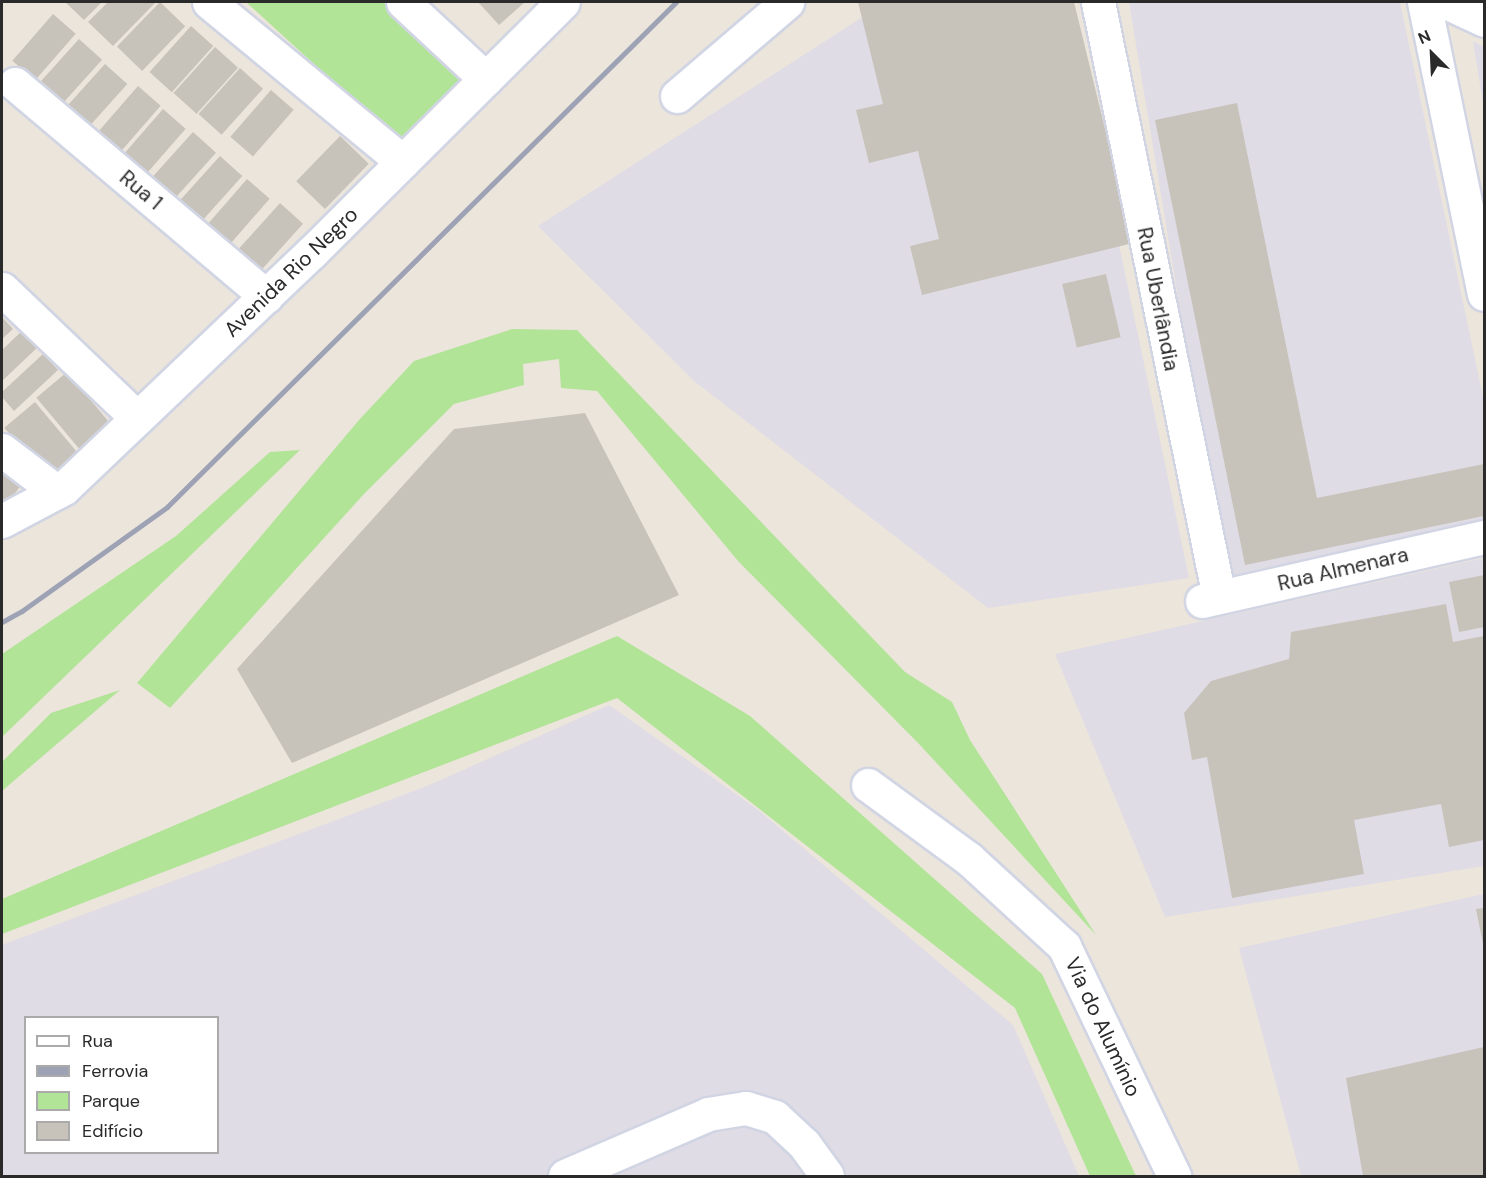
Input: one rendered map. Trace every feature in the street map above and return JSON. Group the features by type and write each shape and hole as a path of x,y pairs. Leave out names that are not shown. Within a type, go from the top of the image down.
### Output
{"street":[{"path":"209,2 403,162"},
{"path":"403,2 486,79"},
{"name":"Avenida Rio Negro","path":"2,520 64,488 266,296 563,2"},
{"path":"677,96 787,2"},
{"name":"Rua Uberlândia","path":"1098,2 1210,599"},
{"path":"1424,2 1485,294"},
{"path":"1446,2 1485,20"},
{"name":"Rua 1","path":"15,84 266,296"},
{"path":"2,288 137,418"},
{"path":"2,450 57,492"},
{"name":"Rua Almenara","path":"1210,599 1485,537"},
{"name":"Via do Alumínio","path":"868,785 969,859 1065,946 1173,1176"},
{"path":"565,1176 708,1113 746,1108 775,1117 804,1144 827,1176"}],"shaded area":[{"path":"886,2 1068,2 1189,578 988,608 694,381 538,226"},
{"path":"1129,2 1400,2 1484,402 1484,527 1226,586"},
{"path":"1473,41 1484,47 1484,109"},
{"path":"1484,558 1484,866 1165,917 1055,654"},
{"path":"609,705 757,809 1013,1025 1079,1176 2,1176 2,945 427,786"},
{"path":"1484,894 1484,1176 1301,1176 1239,948"}],"green space":[{"path":"246,2 383,2 471,82 408,150"},
{"path":"512,329 577,330 905,672 952,702 970,740 1096,935 919,744 738,561 597,391 561,388 559,359 523,364 524,385 454,404 364,494 170,708 137,683 359,420 414,361"},
{"path":"300,450 2,737 2,654 176,536 270,452"},
{"path":"617,636 750,716 1042,974 1136,1176 1090,1176 1015,1008 617,698 2,934 2,899"},
{"path":"120,690 2,791 2,762 51,713"}],"building":[{"path":"65,2 102,2 84,20"},
{"path":"108,2 156,2 113,46 88,22"},
{"path":"160,2 185,26 142,71 117,47"},
{"path":"478,2 525,2 499,25"},
{"path":"858,2 1074,2 1133,243 922,295 910,246 939,239 918,151 869,163 856,110 883,104"},
{"path":"53,14 76,34 35,80 12,61"},
{"path":"191,26 213,46 172,92 150,72"},
{"path":"79,39 102,60 61,106 38,85"},
{"path":"215,47 238,68 197,114 174,93"},
{"path":"105,64 127,84 86,130 64,110"},
{"path":"240,68 263,89 222,135 199,114"},
{"path":"138,86 161,106 120,152 97,133"},
{"path":"271,90 294,110 253,156 230,137"},
{"path":"1237,103 1317,498 1484,464 1484,516 1245,565 1155,120"},
{"path":"163,109 186,129 145,175 122,156"},
{"path":"193,132 216,153 175,199 152,178"},
{"path":"340,136 369,164 325,209 296,181"},
{"path":"220,156 242,176 201,222 179,202"},
{"path":"247,179 270,199 230,245 207,225"},
{"path":"280,203 303,224 262,270 239,249"},
{"path":"1106,274 1121,337 1077,347 1062,284"},
{"path":"2,317 13,329 2,339"},
{"path":"23,330 39,346 2,381 2,350"},
{"path":"43,354 58,370 14,411 2,397 2,392"},
{"path":"67,372 118,433 87,458 36,398"},
{"path":"35,402 86,463 55,488 4,428"},
{"path":"585,413 679,595 292,763 237,669 454,429"},
{"path":"2,464 24,481 2,511"},
{"path":"1484,575 1484,627 1459,632 1449,582"},
{"path":"1446,604 1453,642 1484,636 1484,840 1449,847 1441,804 1354,820 1364,874 1232,898 1207,757 1192,760 1184,713 1211,681 1289,659 1291,632"},
{"path":"1484,908 1484,944 1483,944 1476,909"},
{"path":"1484,1047 1484,1176 1363,1176 1346,1078"}],"railway":[{"path":"2,622 22,611 167,507 676,2"}]}
